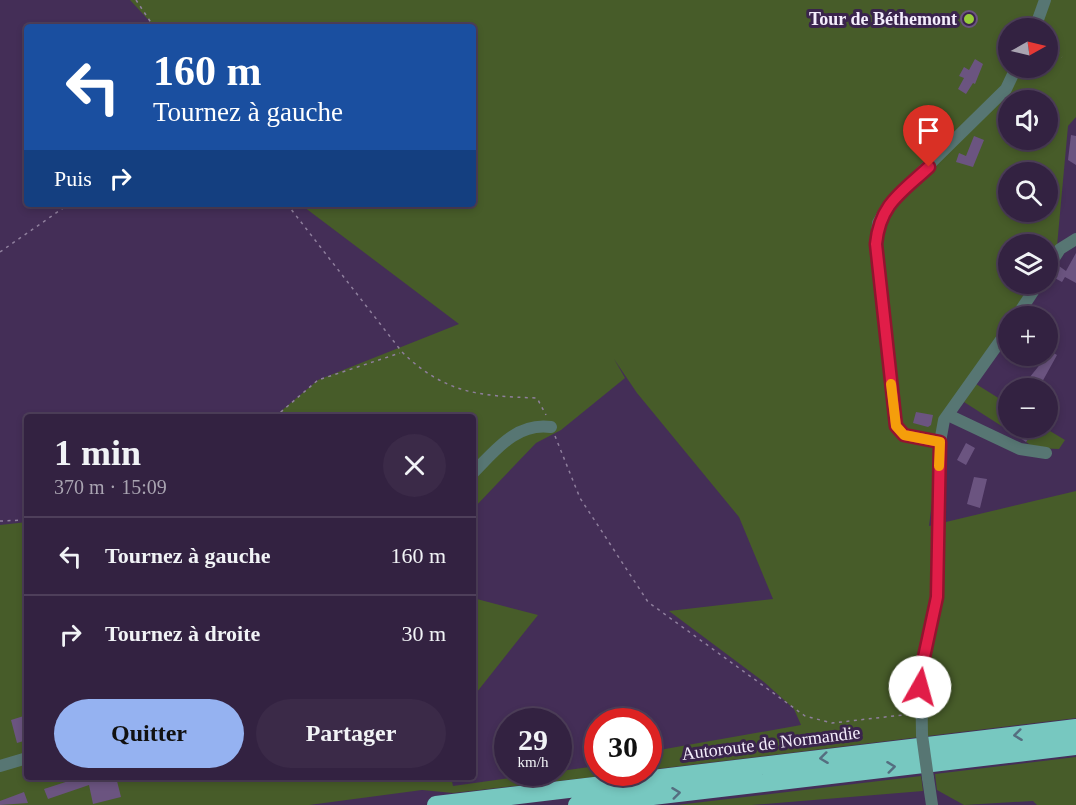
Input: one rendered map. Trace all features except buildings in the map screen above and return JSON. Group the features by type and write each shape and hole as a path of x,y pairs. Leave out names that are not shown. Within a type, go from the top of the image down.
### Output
{"highway":[{"name":"Autoroute de Normandie","path":"436,805 1076,728"},
{"path":"577,805 1076,746"}],"street":[{"path":"1038,18 1044,0"},
{"path":"940,442 904,435 896,426 876,244 878,223 889,204 1010,92 1014,78"},
{"path":"1058,252 1076,239"},
{"path":"932,805 922,735 921,671 937,597 940,442 944,420 998,344"},
{"path":"948,415 1020,449 1046,453"},
{"path":"476,470 516,433 531,426 551,427"},
{"path":"0,766 24,759"}],"path":[{"path":"136,0 152,24"},
{"path":"1058,52 1062,57"},
{"path":"0,252 65,207"},
{"path":"289,207 402,352 419,369 441,383 498,396 537,398 580,498 648,602 805,716 832,723 921,713"},
{"path":"278,414 318,380 402,352"},
{"path":"0,521 24,520"}],"green space":[{"path":"130,0 1076,0 1076,117 1068,126 1058,235 998,234 998,294 1025,294 1017,306 998,306 998,334 943,415 929,526 1076,491 1076,718 662,768 662,750 801,725 794,709 764,682 669,611 773,599 739,517 637,393 614,359 625,378 561,430 536,443 476,506 476,414 278,414 318,380 459,324 304,207 476,207 476,24 152,24"},
{"path":"976,384 998,398 998,424 964,402"},
{"path":"1058,436 1065,440 1059,449 1035,448 1026,442 1029,438 1058,438"},
{"path":"24,522 24,780 452,780 453,786 494,780 494,786 514,786 453,793 422,790 309,805 0,805 0,525"},
{"path":"476,599 538,615 476,693"},
{"path":"1076,757 1076,805 1037,805 1033,801 964,805 937,790 935,774"},
{"path":"584,768 584,778 572,779 572,769"},
{"path":"921,776 923,791 752,805 677,805"}],"slow traffic":[{"path":"891,384 896,426 904,435 940,442 939,466"}],"place":[{"name":"Tour de Béthemont","path":"969,19"}],"route":[{"path":"920,687 921,671 937,597 940,442 904,435 896,426 876,244 878,223 889,204 929,167"}]}
